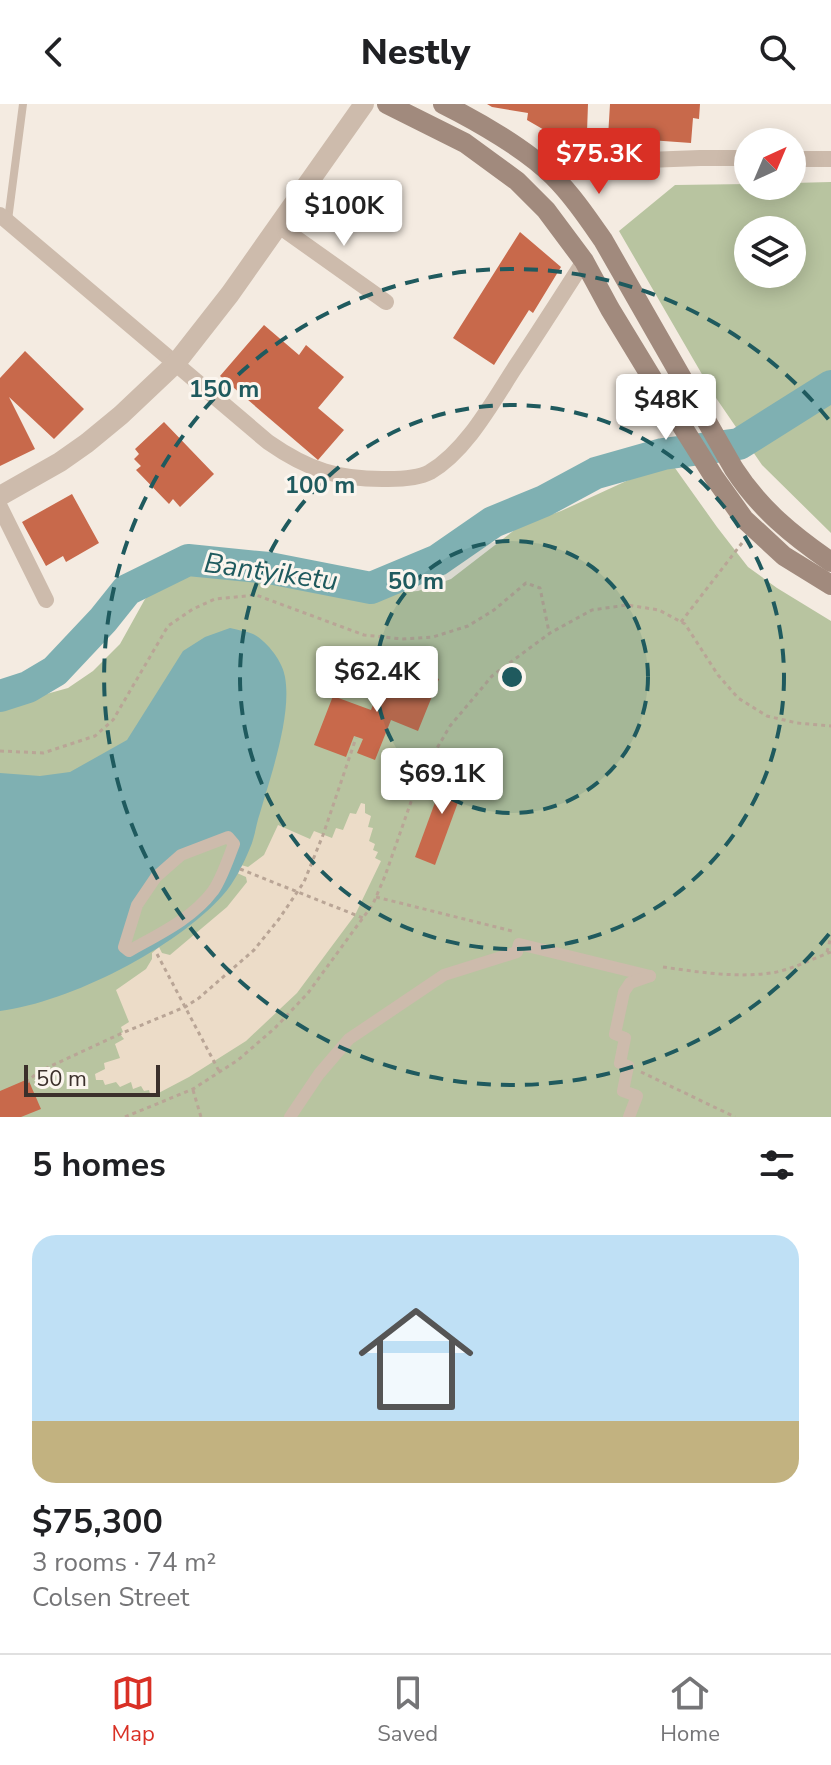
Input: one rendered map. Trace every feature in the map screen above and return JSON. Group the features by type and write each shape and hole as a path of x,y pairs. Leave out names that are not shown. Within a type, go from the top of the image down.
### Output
{"main road":[{"path":"387,104 465,143 517,181 546,210 584,261 655,383 744,519 784,556 831,585"},
{"path":"443,104 495,133 540,164 579,205 603,240 748,490 796,538 831,562"}],"street":[{"path":"0,496 87,443 176,363 230,294 364,104"},
{"path":"540,164 734,158"},
{"path":"806,159 831,159"},
{"path":"4,218 268,442 292,459 335,476 366,479 399,479 427,474 446,460 477,425 584,261"},
{"path":"279,226 386,302"},
{"path":"0,507 46,600"},
{"path":"228,837 234,844 214,890 189,916 129,951 124,947 137,905 156,877 181,855 228,837"},
{"path":"290,1117 319,1074 349,1039 444,975 517,952 519,944 650,976 630,983 624,992 615,1034 625,1038 620,1063 628,1066 623,1091 637,1096 629,1117"}],"lane":[{"path":"4,218 23,104"}],"path":[{"path":"681,622 754,528"},
{"path":"0,751 43,753 95,736 113,720 168,626 215,599 256,595 364,635 402,639 433,637 468,626 494,610 526,583 540,588 550,633"},
{"path":"125,1117 193,1089 238,1060 275,1028 308,993 376,897 419,779 450,726 492,676 550,633 592,610 627,605 659,610 685,624 718,675 738,698 767,716 831,726"},
{"path":"26,1083 38,1072 185,1007 254,950 304,882 356,738"},
{"path":"240,869 363,918"},
{"path":"376,897 514,931"},
{"path":"663,967 742,974 773,973 829,952 831,936"},
{"path":"155,950 220,1072"},
{"path":"628,1066 735,1117"},
{"path":"193,1089 201,1117"}],"green space":[{"path":"831,182 831,533 762,465 714,395 619,231 675,185 734,184 734,200 806,200 806,183"},
{"path":"670,461 748,567 831,621 831,1117 0,1117 0,704 68,688 93,671 120,644 145,599 166,581 195,568 233,564 327,590 418,591 451,579 521,525 561,511"}],"shaded area":[{"path":"361,803 365,804 365,813 371,816 368,827 373,828 369,841 375,844 373,850 378,852 375,858 381,861 355,915 297,993 246,1041 151,1097 149,1090 144,1091 141,1086 133,1089 131,1082 120,1087 116,1082 105,1085 103,1080 96,1080 95,1074 105,1069 104,1063 120,1058 115,1044 124,1039 120,1034 123,1032 121,1027 129,1022 116,990 146,969 152,953 159,947 162,953 170,955 227,907 247,882 246,877 237,873 241,865 248,867 264,855 278,825 310,839 314,831 332,838 336,828 343,830 350,813 356,814"}],"water":[{"path":"230,628 253,634 274,652 285,677 286,709 279,745 253,839 238,873 223,895 203,915 150,953 58,997 0,1011 0,773 40,776 70,772 127,740 183,651 205,637","holes":["227,837 234,844 214,890 166,931 124,947 156,877 181,855"]}],"building":[{"path":"487,104 588,104 587,132 546,131 527,120 528,113"},
{"path":"610,104 700,104 699,119 693,118 691,143 608,137"},
{"path":"520,232 561,267 533,313 529,310 494,365 453,338"},
{"path":"264,325 299,355 306,345 344,377 318,408 344,430 318,460 220,376"},
{"path":"25,351 84,409 54,439 9,397 35,449 0,466 0,378"},
{"path":"164,422 214,474 180,507 173,499 169,504 136,470 141,466 134,459 139,454 135,449"},
{"path":"72,494 99,543 66,562 63,556 46,566 22,522"},
{"path":"404,665 439,679 418,731 391,720 375,760 357,753 363,739 354,736 346,757 314,745 333,696 371,710 382,680 396,686"},
{"path":"448,767 468,775 435,865 415,857"},
{"path":"28,1079 41,1109 21,1117 0,1117 0,1091"}],"waterway":[{"name":"Bantyiketu","path":"0,696 28,687 55,671 127,590 188,560 269,568 371,588 438,560 493,522 544,501 596,473 663,454 739,444 831,386"}]}
